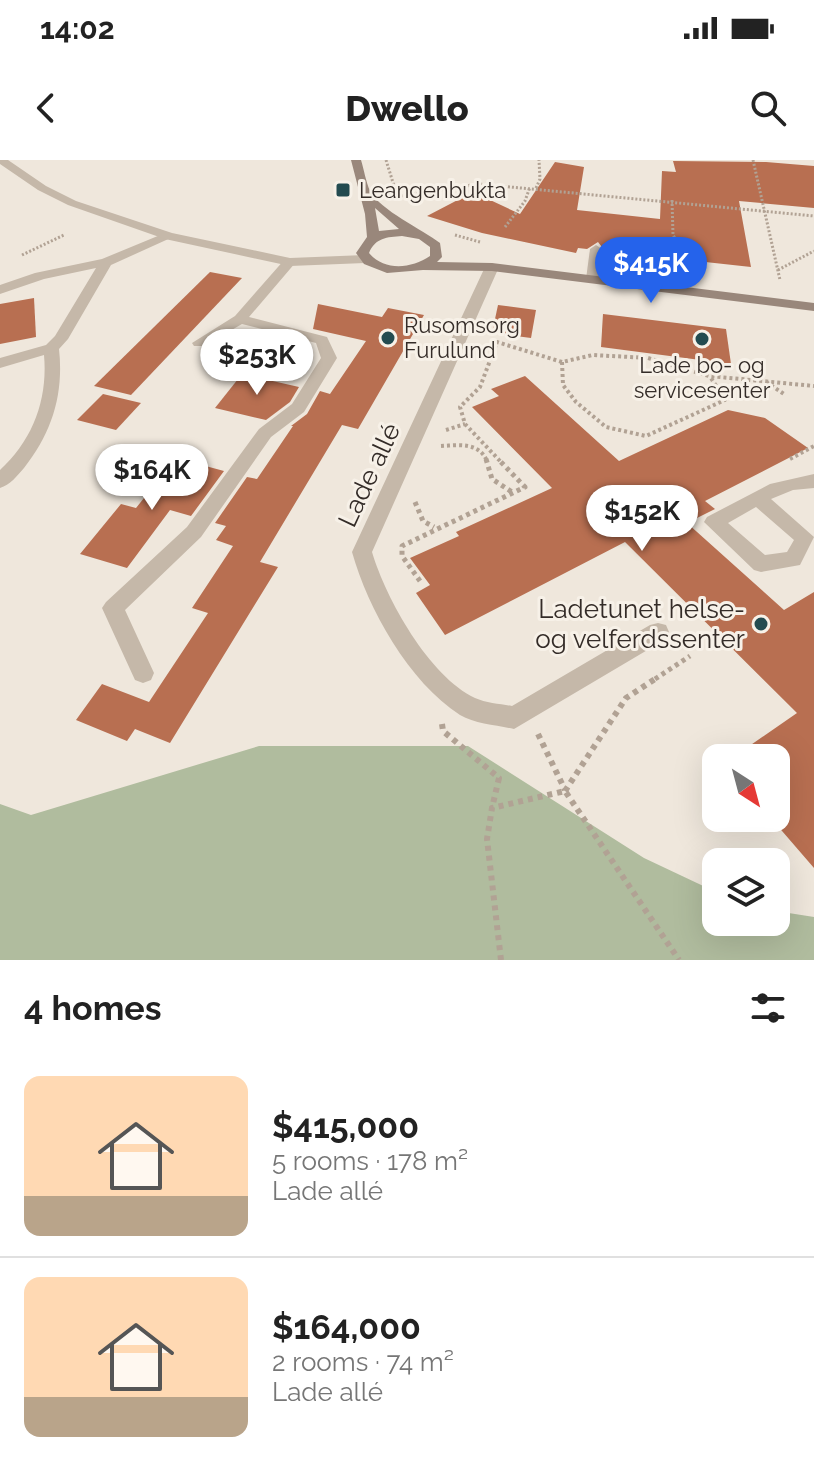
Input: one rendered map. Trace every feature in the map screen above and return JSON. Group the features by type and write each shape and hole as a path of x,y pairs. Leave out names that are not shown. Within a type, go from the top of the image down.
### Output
{"street":[{"path":"1,160 42,188 72,203 169,236 290,262 365,259 391,270 424,266 492,267 814,307"},
{"path":"356,160 371,214 373,238"},
{"path":"364,193 412,233"},
{"path":"365,259 363,248 373,238 393,232 412,233 431,240 438,252 492,267"},
{"path":"0,290 40,276 106,262 169,236"},
{"path":"593,279 596,249"},
{"path":"424,266 438,252"},
{"path":"0,363 51,348 61,339 106,262"},
{"path":"199,343 240,319 290,262"},
{"name":"Lade allé","path":"492,267 362,552 373,589 431,678 470,708 514,718 658,632"},
{"path":"0,276 40,276"},
{"path":"143,673 113,608 194,532 265,433 298,408 329,358 322,340 240,319"},
{"path":"0,481 23,462 46,415 55,375 51,348"},
{"path":"758,499 800,479 814,481"}],"path":[{"path":"386,160 399,197 407,208"},
{"path":"536,188 540,179 539,160"},
{"path":"753,160 785,303"},
{"path":"399,197 479,184 672,200 814,217"},
{"path":"505,227 525,201 530,187"},
{"path":"672,200 673,235 679,245"},
{"path":"446,231 491,244"},
{"path":"13,260 64,235"},
{"path":"778,270 814,251"},
{"path":"420,581 402,556 402,546 525,487 465,424 460,407 477,393 485,380 497,342 562,362 593,355 648,358 709,376 814,386"},
{"path":"562,362 563,385 576,402 606,427 646,436 725,400 718,384 709,376"},
{"path":"765,382 784,394"},
{"path":"441,446 467,445 485,454 492,479 513,493"},
{"path":"485,454 492,451"},
{"path":"492,808 565,791 626,698 690,656"},
{"path":"526,711 565,791 679,960"},
{"path":"443,731 499,778 487,839 501,960"}],"green space":[{"path":"259,746 468,746 644,858 702,885 702,936 790,936 790,913 814,917 814,960 0,960 0,804 31,815"}],"building":[{"path":"673,161 814,166 814,208 739,201 751,267 605,251 598,242 587,249 578,248 576,253 482,233 427,216 473,192 520,214 555,162 584,167 577,210 660,219 662,171 676,172"},
{"path":"210,272 242,278 131,395 94,386"},
{"path":"34,298 36,337 0,344 0,304"},
{"path":"318,304 382,317 388,308 424,315 358,429 342,425 260,562 278,567 170,743 135,729 127,741 76,720 102,684 149,702 208,613 192,608 233,546 216,540 226,526 215,523 247,477 257,479 291,426 307,414 320,391 330,394 366,341 313,329"},
{"path":"498,305 536,310 531,338 492,333"},
{"path":"603,314 726,329 731,364 601,347"},
{"path":"256,336 293,344 270,375 231,367"},
{"path":"242,374 299,387 290,402 266,420 215,408"},
{"name":"Ladetunet helse- og velferdssenter","path":"525,376 619,461 728,410 765,418 808,448 705,501 715,509 687,523 784,610 814,592 814,868 783,832 790,832 790,744 752,744 797,713 625,542 445,635 416,593 430,585 410,558 459,536 456,532 552,488 472,407 499,396 491,389"},
{"path":"103,394 141,403 116,430 77,420"},
{"path":"176,458 224,471 191,516 170,510 127,568 80,554 121,504 136,508"}],"place":[{"name":"Leangenbukta","path":"343,190"},
{"name":"Rusomsorg Furulund","path":"388,338"},
{"name":"Lade bo- og servicesenter","path":"702,339"},
{"name":"Ladetunet helse- og velferdssenter","path":"761,624"}]}
